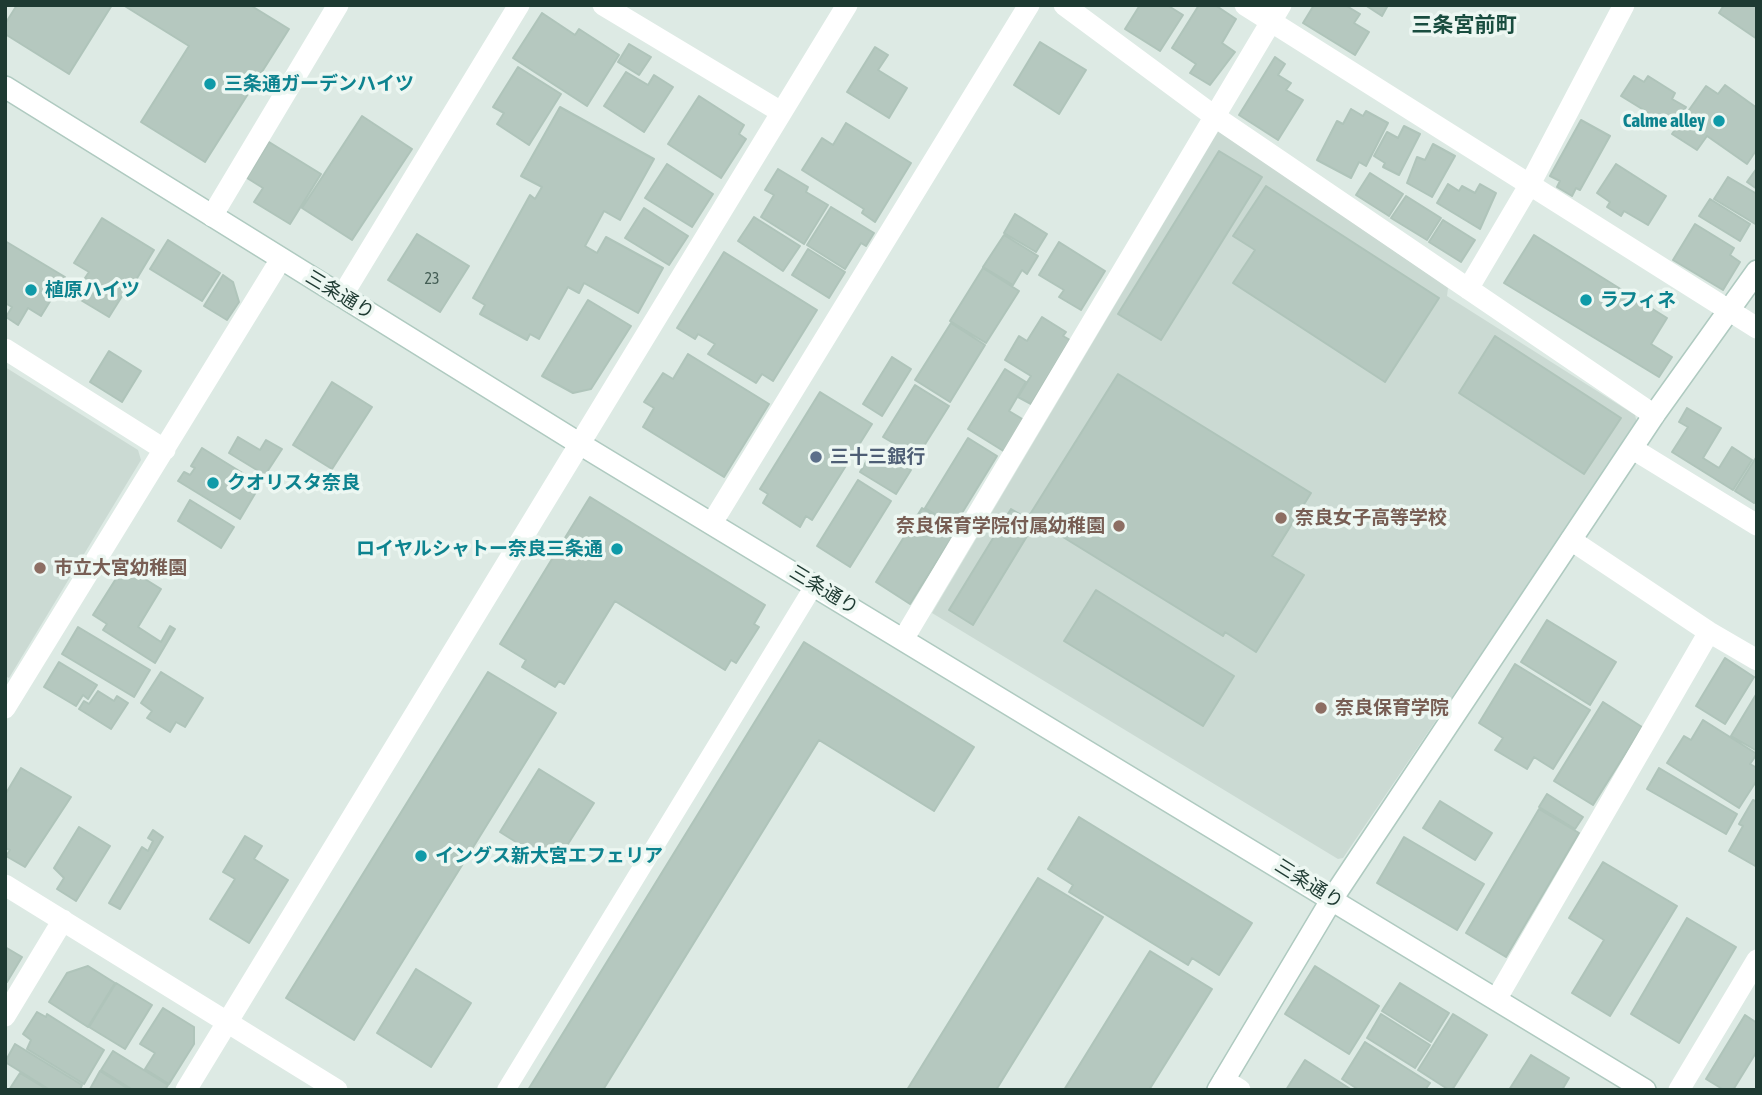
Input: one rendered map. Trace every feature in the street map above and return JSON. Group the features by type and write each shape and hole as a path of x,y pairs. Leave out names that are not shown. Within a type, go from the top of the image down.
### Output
{"street":[{"path":"212,216 338,5"},
{"path":"342,296 519,5"},
{"path":"603,5 780,112"},
{"path":"186,1090 847,5"},
{"path":"712,523 1029,5"},
{"path":"1063,5 1214,116 1654,415"},
{"path":"1245,5 1276,14 1530,184 1757,328"},
{"path":"1468,289 1530,184 1624,5"},
{"path":"904,638 1276,14"},
{"name":"三条通り","path":"5,87 580,444 816,584 1645,1090"},
{"path":"5,708 281,259"},
{"path":"1227,1086 1332,899 1654,415 1757,271"},
{"path":"5,349 165,450"},
{"path":"1633,449 1757,525"},
{"path":"1571,540 1709,632 1757,660"},
{"path":"1497,998 1709,632"},
{"path":"5,885 337,1090"},
{"path":"5,1016 63,920"},
{"path":"1679,1090 1757,960"}],"lane":[{"path":"506,1090 816,584"}],"shaded area":[{"name":"奈良女子高等学校","path":"1219,130 1448,288 1447,296 1635,415 1637,423 1343,858 1338,859 932,613"},
{"name":"市立大宮幼稚園","path":"5,367 138,450 141,460 9,678 5,676"}],"building":[{"path":"17,5 112,5 69,74 5,34 5,24"},
{"name":"三条通ガーデンハイツ","path":"123,5 250,5 289,29 205,162 141,122 189,46"},
{"path":"1140,5 1167,5 1183,15 1160,51 1125,29"},
{"path":"1199,5 1215,5 1236,19 1222,43 1235,52 1210,85 1190,73 1196,64 1172,48"},
{"path":"1314,5 1345,5 1360,14 1354,23 1369,32 1355,55 1303,23"},
{"path":"1365,5 1388,5 1382,16"},
{"path":"1724,5 1757,5 1757,39 1719,13"},
{"path":"542,13 575,35 579,29 619,55 587,106 513,58"},
{"path":"1040,42 1086,70 1059,114 1014,85"},
{"path":"629,44 651,57 639,75 618,62"},
{"path":"875,47 888,55 878,70 907,88 889,118 847,92"},
{"path":"1275,57 1285,64 1278,75 1291,83 1286,90 1303,100 1278,140 1239,115"},
{"path":"518,67 561,94 529,145 497,124 504,113 493,107"},
{"path":"626,72 648,85 654,75 673,87 644,132 604,106"},
{"path":"1634,76 1644,82 1648,76 1675,93 1672,99 1686,107 1673,128 1621,96"},
{"name":"Calme alley","path":"1725,85 1757,108 1757,149 1747,164 1707,136 1697,150 1672,134 1706,86 1718,94"},
{"path":"699,96 744,125 739,134 746,139 721,178 668,144"},
{"path":"560,107 654,159 620,220 604,211 585,246 597,253 606,237 663,268 638,313 584,283 579,293 568,287 539,339 530,334 527,340 480,314 485,305 473,298 530,195 535,199 542,187 521,176"},
{"path":"1351,109 1363,116 1366,111 1388,123 1366,166 1359,162 1351,178 1317,160 1337,121 1343,124"},
{"path":"362,116 412,149 352,240 302,208"},
{"path":"1581,120 1610,136 1580,190 1576,188 1572,196 1557,187 1560,181 1550,176"},
{"path":"846,123 911,163 875,222 862,213 864,209 802,170 822,138 833,145"},
{"path":"1404,126 1420,134 1399,175 1383,167 1385,163 1374,156 1387,132 1398,138"},
{"path":"269,142 321,174 290,224 254,202 263,188 247,178"},
{"path":"1433,144 1455,156 1432,197 1407,183 1417,157 1425,160"},
{"path":"1219,151 1262,177 1161,340 1118,314"},
{"path":"667,164 713,194 692,227 645,198"},
{"path":"1616,164 1666,196 1648,225 1624,211 1621,216 1607,207 1610,202 1597,193"},
{"path":"1757,168 1757,189 1747,182"},
{"path":"778,169 808,187 806,192 828,205 804,244 761,217 774,195 765,190"},
{"path":"1370,173 1403,194 1389,216 1356,195"},
{"path":"1728,177 1757,194 1757,225 1714,199"},
{"path":"1448,184 1459,191 1462,186 1475,193 1480,184 1496,193 1480,229 1437,203"},
{"path":"1266,186 1439,298 1385,382 1233,283 1255,250 1233,236"},
{"path":"1406,196 1441,218 1427,240 1391,218"},
{"path":"1710,199 1750,224 1740,241 1699,216"},
{"path":"831,207 874,233 866,246 861,243 845,269 807,245"},
{"path":"644,208 688,236 669,265 625,238"},
{"path":"1015,214 1047,234 1036,252 1004,233"},
{"path":"754,217 800,246 783,271 738,241"},
{"path":"102,218 154,250 127,295 124,293 109,317 79,299 90,281 85,278 89,272 74,263"},
{"path":"1443,220 1475,240 1461,262 1429,242"},
{"path":"1695,224 1734,248 1730,255 1740,262 1723,290 1673,260"},
{"path":"417,234 469,266 440,312 388,280"},
{"path":"1004,235 1038,256 1027,274 1022,270 1013,285 983,267"},
{"name":"ラフィネ","path":"1534,235 1667,318 1651,344 1672,357 1659,377 1504,283"},
{"path":"168,240 220,273 202,301 150,269"},
{"name":"植原ハイツ","path":"5,241 65,277 41,316 28,308 18,325 6,317 12,307 5,303"},
{"path":"1059,242 1105,271 1081,310 1059,297 1064,290 1039,275"},
{"path":"808,249 845,272 829,298 792,275"},
{"path":"724,252 817,310 773,381 762,374 756,383 708,354 715,344 698,334 695,339 677,328"},
{"path":"983,268 1019,291 986,343 950,321"},
{"path":"223,275 233,282 239,302 227,320 204,306"},
{"path":"588,300 631,326 591,389 573,393 542,376"},
{"path":"1042,317 1066,332 1063,336 1070,340 1031,404 1018,397 1031,376 1005,360 1019,336 1027,341"},
{"path":"951,323 985,345 950,402 915,380"},
{"path":"1495,336 1621,418 1584,474 1459,393"},
{"path":"109,351 141,371 122,402 90,382"},
{"path":"688,354 769,404 724,477 643,427 654,408 644,402 663,373 673,379"},
{"path":"892,357 911,369 882,416 863,404"},
{"path":"1005,369 1026,382 1009,411 1024,420 1005,452 968,429"},
{"path":"1118,374 1311,493 1272,556 1304,575 1256,652 1225,632 1223,636 1029,516"},
{"path":"332,382 372,407 332,469 293,445"},
{"path":"915,385 949,406 917,457 883,437"},
{"name":"三十三銀行","path":"820,392 872,424 812,520 806,516 800,527 763,503 768,494 760,489"},
{"path":"1687,408 1721,428 1703,458 1719,468 1732,447 1752,460 1733,490 1672,452 1688,427 1679,422"},
{"path":"238,437 260,450 266,440 282,449 265,475 229,453"},
{"path":"968,438 997,456 954,526 925,508"},
{"path":"875,447 911,470 896,494 860,472"},
{"name":"クオリスタ奈良","path":"202,448 249,477 244,485 256,492 240,519 178,481 184,472 190,475 195,468 191,466"},
{"path":"1757,456 1757,500 1754,503 1735,491"},
{"path":"858,480 891,501 850,567 817,546"},
{"name":"ロイヤルシャトー奈良三条通","path":"590,497 765,605 754,624 759,627 736,663 731,660 725,670 615,601 564,684 559,681 555,687 522,667 526,660 500,644"},
{"path":"190,500 234,527 221,548 178,521"},
{"path":"922,508 957,529 910,604 876,582"},
{"path":"1011,509 1035,523 973,625 949,610"},
{"path":"124,566 161,589 138,627 161,642 170,626 175,629 155,663 103,630 107,624 93,615"},
{"path":"1096,590 1234,676 1203,726 1064,641"},
{"path":"1547,620 1616,662 1590,705 1521,662"},
{"path":"78,627 150,670 134,697 62,654"},
{"path":"804,642 974,747 934,811 819,740 603,1090 528,1090"},
{"path":"1725,658 1754,677 1725,724 1696,706"},
{"path":"59,662 97,685 88,699 83,695 76,706 44,687"},
{"path":"1515,664 1590,710 1553,769 1534,757 1527,769 1495,750 1503,738 1479,723"},
{"path":"161,672 203,698 185,727 176,722 170,732 147,718 152,711 141,703"},
{"name":"イングス新大宮エフェリア","path":"488,672 556,713 354,1040 286,998"},
{"path":"98,691 114,701 117,696 128,703 111,729 79,709 84,701 89,704"},
{"path":"1757,693 1757,751 1731,736"},
{"path":"1603,702 1642,727 1593,805 1554,781"},
{"path":"1703,720 1757,754 1750,764 1757,768 1757,780 1739,808 1667,763 1684,736 1691,740"},
{"path":"21,768 71,797 25,867 6,856 10,850 5,848 5,795"},
{"path":"1659,768 1737,814 1726,834 1647,789"},
{"name":"イングス新大宮エフェリア","path":"539,769 594,803 554,866 500,832"},
{"path":"1547,794 1583,817 1575,829 1539,807"},
{"path":"1753,800 1757,802 1757,867 1729,851 1743,826 1739,824"},
{"path":"1440,801 1492,833 1475,860 1423,828"},
{"path":"1539,809 1579,833 1506,957 1466,933"},
{"path":"1079,817 1252,923 1219,975 1192,958 1188,965 1069,892 1073,885 1048,869"},
{"path":"79,827 110,846 76,901 57,889 64,878 54,868"},
{"path":"153,830 163,837 120,909 109,903 142,847 148,851 153,841 148,838"},
{"path":"245,836 262,846 254,859 288,880 249,943 210,919 235,879 223,872"},
{"path":"1404,837 1484,884 1457,930 1377,883"},
{"path":"1603,862 1677,906 1610,1016 1572,993 1604,940 1569,918"},
{"path":"1038,878 1103,917 996,1090 907,1090"},
{"path":"1687,918 1736,947 1679,1043 1631,1014"},
{"path":"5,947 22,957 7,982 5,980"},
{"path":"1150,951 1212,989 1149,1090 1064,1090"},
{"path":"88,966 115,983 88,1027 49,1002 67,973"},
{"path":"1315,966 1379,1006 1349,1054 1285,1014"},
{"path":"416,969 471,1003 431,1067 377,1033"},
{"path":"116,983 152,1005 125,1049 89,1027"},
{"path":"1400,983 1449,1013 1431,1042 1382,1011"},
{"path":"163,1008 194,1027 194,1044 169,1084 145,1069 155,1053 140,1044"},
{"path":"37,1012 46,1017 47,1014 104,1050 84,1084 27,1049 31,1040 23,1034"},
{"path":"1381,1014 1430,1045 1415,1068 1367,1038"},
{"path":"1453,1014 1487,1035 1452,1090 1449,1090 1418,1070"},
{"path":"1745,1015 1757,1023 1757,1051 1733,1090 1724,1090 1706,1079"},
{"path":"1365,1042 1430,1083 1425,1090 1359,1090 1342,1079"},
{"path":"15,1044 82,1085 80,1090 50,1090 5,1062"},
{"path":"113,1051 168,1085 165,1090 133,1090 101,1070"},
{"path":"1531,1055 1569,1078 1562,1090 1509,1090"},
{"path":"1305,1060 1352,1090 1286,1090"},
{"path":"100,1071 130,1090 90,1089"},
{"path":"20,1073 48,1090 9,1090"}],"place":[{"name":"三条通ガーデンハイツ","path":"210,84"},
{"name":"Calme alley","path":"1719,121"},
{"name":"植原ハイツ","path":"31,290"},
{"name":"ラフィネ","path":"1586,300"},
{"name":"三十三銀行","path":"816,457"},
{"name":"クオリスタ奈良","path":"213,483"},
{"name":"奈良女子高等学校","path":"1281,518"},
{"name":"奈良保育学院付属幼稚園","path":"1119,526"},
{"name":"ロイヤルシャトー奈良三条通","path":"617,549"},
{"name":"市立大宮幼稚園","path":"40,568"},
{"name":"奈良保育学院","path":"1321,708"},
{"name":"イングス新大宮エフェリア","path":"421,856"}],"district":[{"name":"三条宮前町","path":"1464,25"}]}
